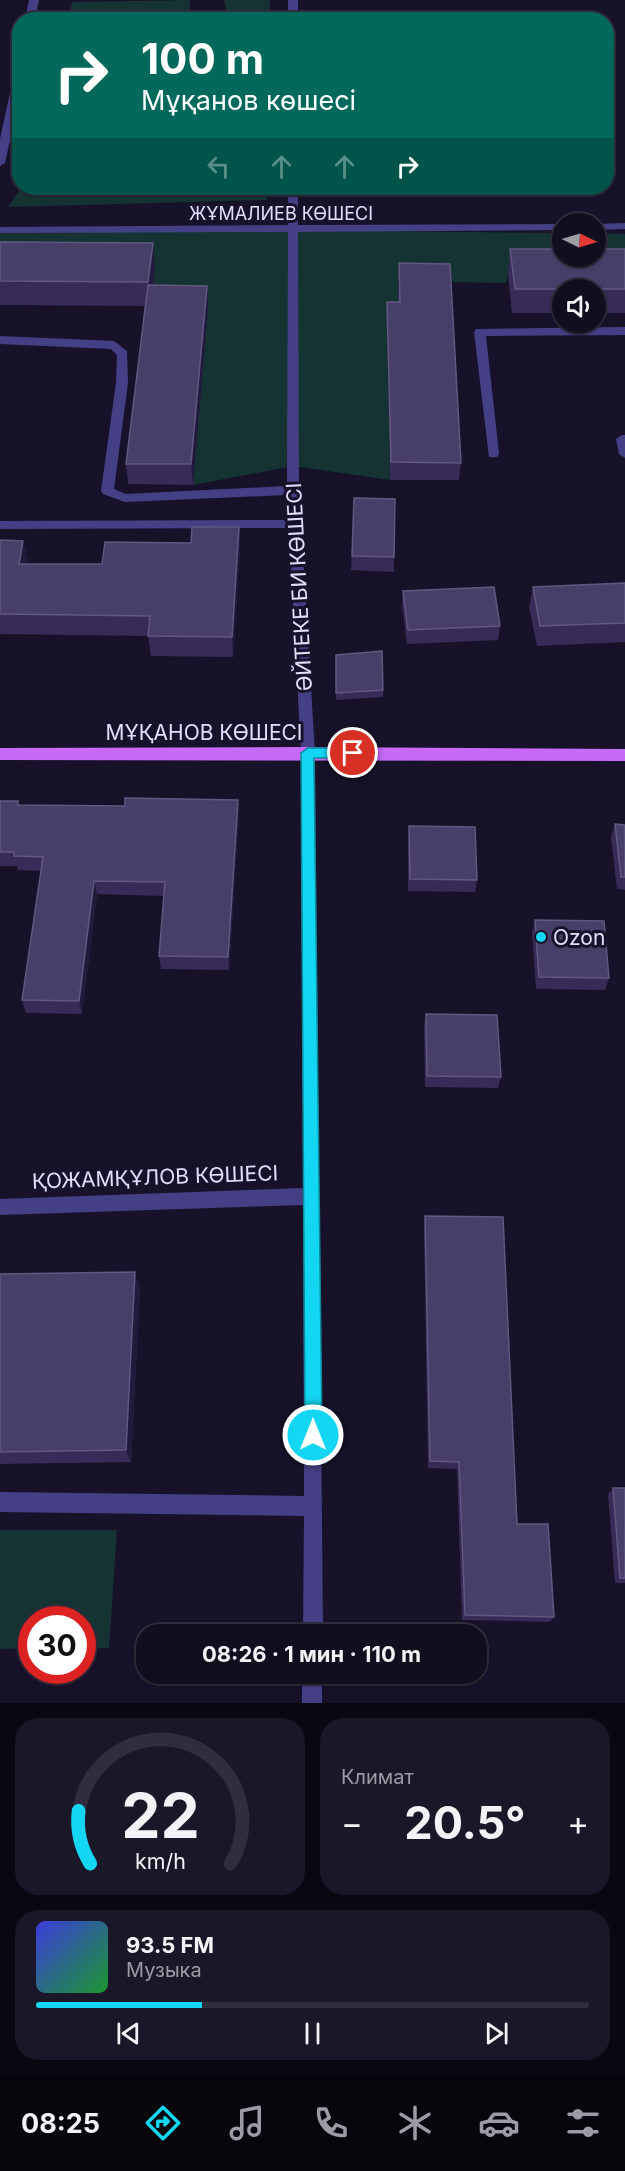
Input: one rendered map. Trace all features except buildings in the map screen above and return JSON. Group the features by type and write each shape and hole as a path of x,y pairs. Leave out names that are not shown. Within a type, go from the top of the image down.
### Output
{"main road":[{"name":"МҰҚАНОВ КӨШЕСІ","path":"0,754 625,755"}],"street":[{"path":"0,163 12,107"},
{"name":"ӘЙТЕКЕ БИ КӨШЕСІ","path":"293,195 293,490 308,753 313,1624"},
{"path":"606,227 625,226"},
{"name":"ЖҰМАЛИЕВ КӨШЕСІ","path":"0,230 552,227"},
{"path":"493,454 480,332 625,331"},
{"path":"0,340 114,345 123,354 122,382 107,491 125,498 293,490"},
{"path":"625,439 622,439 625,454"},
{"path":"0,525 295,524"},
{"name":"ҚОЖАМҚҰЛОВ КӨШЕСІ","path":"0,1207 312,1196"},
{"path":"0,1502 314,1506"},
{"path":"312,1684 312,1703"}],"green space":[{"path":"190,0 189,12 70,12 72,2"},
{"path":"224,0 270,0 269,12 227,12"},
{"path":"16,195 267,195 267,200 8,207"},
{"path":"293,230 552,233 552,267 606,267 606,233 625,234 625,271 508,273 506,283 398,281 399,310 387,320 390,480 293,466 193,485 208,307 150,306 155,267 0,266 0,233"},
{"path":"0,1530 117,1530 109,1648 96,1648 96,1606 18,1606 18,1648 0,1649"}],"place":[{"name":"Ozon","path":"541,937"}],"route":[{"path":"313,1435 308,753 353,753"}]}
